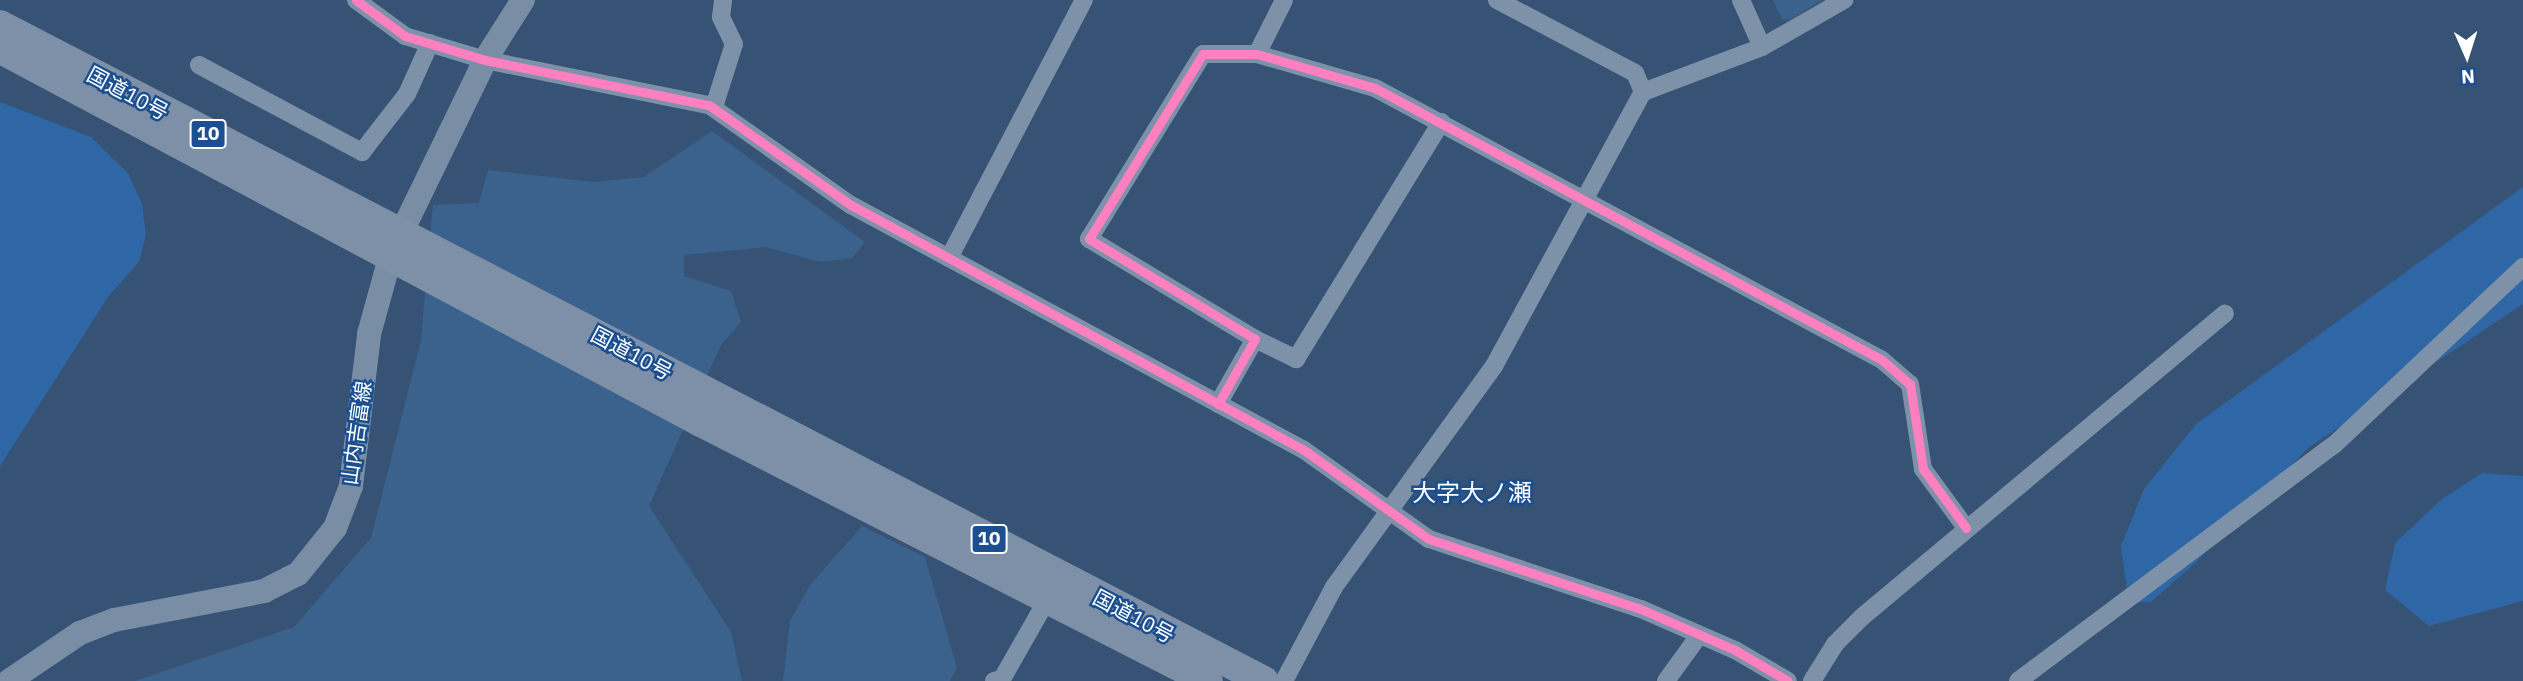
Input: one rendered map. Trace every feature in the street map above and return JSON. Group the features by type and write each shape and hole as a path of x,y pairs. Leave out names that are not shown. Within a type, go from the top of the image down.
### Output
{"highway":[{"name":"国道10号","path":"0,25 404,248 708,409 1048,598 1208,681"},
{"name":"国道10号","path":"0,48 404,248"},
{"name":"国道10号","path":"708,409 1264,681"}],"main road":[{"name":"山内吉富線","path":"9,681 80,633 114,620 264,591 298,574 335,528 351,486 369,334 485,60 523,0"}],"street":[{"path":"356,0 405,36 430,44 485,60 582,74 714,107 851,205 1304,450 1392,508 1429,539 1641,610 1788,681"},
{"path":"714,107 734,44 721,17 723,0"},
{"path":"948,258 1084,0"},
{"path":"1257,54 1284,0"},
{"path":"1497,0 1635,73 1643,92"},
{"path":"1741,0 1762,47"},
{"path":"1284,681 1334,587 1494,366 1589,201 1643,92 1762,47 1843,0"},
{"path":"199,65 362,152 407,94 430,44"},
{"path":"1441,122 1296,359 1255,339 1089,239 1203,54 1257,54 1363,83 1441,122 1589,201 1899,372 1910,384 1923,469 1966,528"},
{"path":"2018,681 2334,445 2523,267"},
{"path":"1812,681 1835,644 1966,528 2225,313"},
{"path":"1218,404 1255,339"},
{"path":"994,681 1002,679 1048,598"},
{"path":"1666,681 1698,637"}],"shaded area":[{"path":"1773,0 1822,0 1790,20 1782,19"},
{"path":"0,102 91,137 128,173 142,204 146,235 139,262 108,297 0,466"},
{"path":"712,131 865,242 852,258 820,262 766,247 684,255 684,276 731,291 741,322 721,345 649,506 731,632 742,681 135,681 294,627 371,538 421,340 433,205 479,203 488,170 594,182 644,177"},
{"path":"2523,187 2523,304 2308,448 2194,564 2151,602 2135,602 2127,590 2121,546 2144,489 2196,424"},
{"path":"2482,473 2523,476 2523,601 2429,626 2385,590 2395,543 2442,499"},
{"path":"862,526 925,557 957,668 950,681 783,681 790,621 810,585"}],"cycle path":[{"path":"356,0 405,36 485,60 709,105 851,205 1304,450 1429,539 1641,609 1735,650 1788,681"},
{"path":"1218,404 1255,339 1089,239 1203,54 1257,54 1375,88 1882,360 1910,384 1923,469 1966,528"}],"district":[{"name":"大字大ノ瀬","path":"1472,493"}]}
